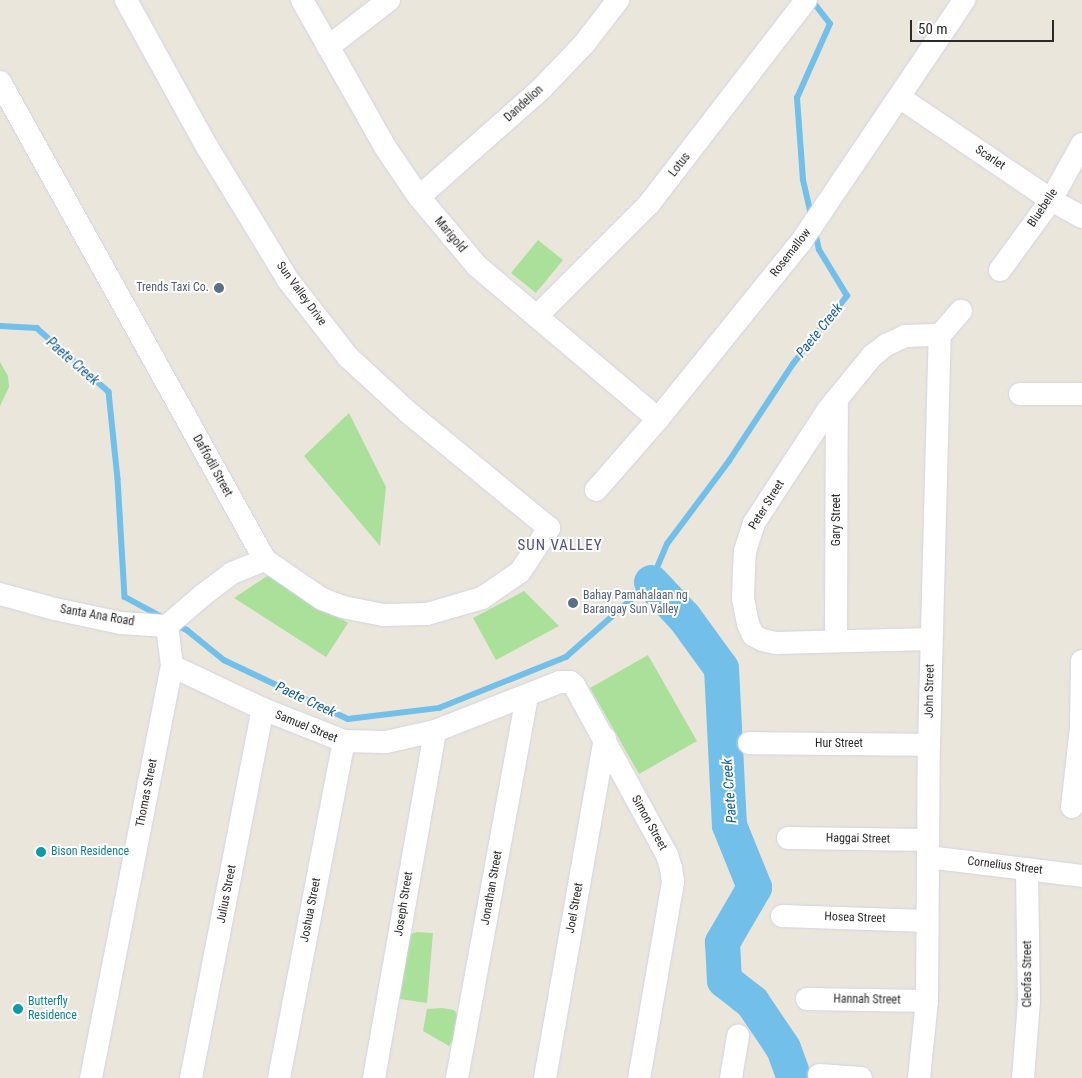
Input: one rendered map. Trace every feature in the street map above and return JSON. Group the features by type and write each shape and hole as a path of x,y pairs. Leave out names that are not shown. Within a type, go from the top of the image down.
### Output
{"street":[{"name":"Sun Valley Drive","path":"126,0 207,147 288,280 348,357 410,414 549,528"},
{"name":"Marigold","path":"302,0 385,147 419,198 477,266 658,419"},
{"path":"328,47 389,0"},
{"name":"Dandelion","path":"419,198 542,88 584,44 618,0"},
{"name":"Lotus","path":"538,316 649,204 806,0"},
{"name":"Rosemallow","path":"596,490 658,419 801,242 964,0"},
{"name":"Daffodil Street","path":"0,82 265,560 300,585 343,607 383,615 427,614 482,598 520,572 549,528"},
{"name":"Scarlet","path":"899,97 1051,200 1082,217"},
{"name":"Bluebelle","path":"1000,270 1051,200 1082,144"},
{"path":"940,335 961,312"},
{"name":"Peter Street","path":"931,639 776,643 762,640 753,635 748,624 743,598 745,551 754,523 837,400 872,356 886,345 905,336 940,335"},
{"name":"John Street","path":"919,1078 927,1001 931,639 940,335"},
{"path":"1020,394 1082,394"},
{"name":"Gary Street","path":"836,640 837,400"},
{"path":"167,626 203,594 232,573 265,560"},
{"name":"Santa Ana Road","path":"0,594 55,609 121,623 167,626"},
{"name":"Thomas Street","path":"92,1078 172,666 167,626"},
{"path":"1072,806 1082,728 1082,661"},
{"name":"Samuel Street","path":"172,666 262,709 344,741 386,742 435,731 526,697 560,682"},
{"name":"Simon Street","path":"560,682 570,682 574,685 605,738 667,855 673,882 639,1078"},
{"name":"Jonathan Street","path":"457,1078 526,697"},
{"name":"Julius Street","path":"191,1078 262,709"},
{"name":"Joseph Street","path":"374,1078 435,731"},
{"name":"Joel Street","path":"545,1078 605,738"},
{"name":"Joshua Street","path":"279,1078 344,741"},
{"name":"Hur Street","path":"749,743 929,744"},
{"name":"Haggai Street","path":"788,838 928,849"},
{"name":"Cornelius Street","path":"928,849 1027,869 1082,876"},
{"name":"Cleofas Street","path":"1023,1078 1030,1001 1027,869"},
{"name":"Hosea Street","path":"782,916 928,920"},
{"name":"Hannah Street","path":"807,999 927,1001"},
{"path":"731,1078 738,1036"},
{"path":"819,1075 861,1078"}],"green space":[{"path":"538,240 563,260 536,293 511,273"},
{"path":"0,362 8,376 9,387 0,406"},
{"path":"349,413 386,487 380,546 304,456"},
{"path":"270,574 348,623 326,657 234,598"},
{"path":"524,591 559,626 496,660 473,618"},
{"path":"648,655 697,741 639,774 590,688"},
{"path":"417,932 433,933 427,1003 393,998 406,936"},
{"path":"442,1008 454,1010 460,1018 455,1037 449,1046 423,1031 427,1009"}],"waterway":[{"name":"Paete Creek","path":"811,0 830,24 797,98 803,180 811,215"},
{"name":"Paete Creek","path":"179,626 187,630 224,660 348,719 439,708 566,657 651,582 667,544 729,461 793,364 847,296 819,250 815,232"},
{"name":"Paete Creek","path":"0,326 37,328 109,392 118,479 125,597 162,617"},
{"name":"Paete Creek","path":"651,582 684,617 721,668 729,825 754,887 722,942 724,980 752,1002 783,1048 794,1078"}],"place":[{"name":"Trends Taxi Co.","path":"219,288"},
{"name":"Bahay Pamahalaan ng Barangay Sun Valley","path":"573,603"},
{"name":"Bison Residence","path":"41,852"},
{"name":"Butterfly Residence","path":"18,1009"}],"district":[{"name":"SUN VALLEY","path":"560,546"}]}
